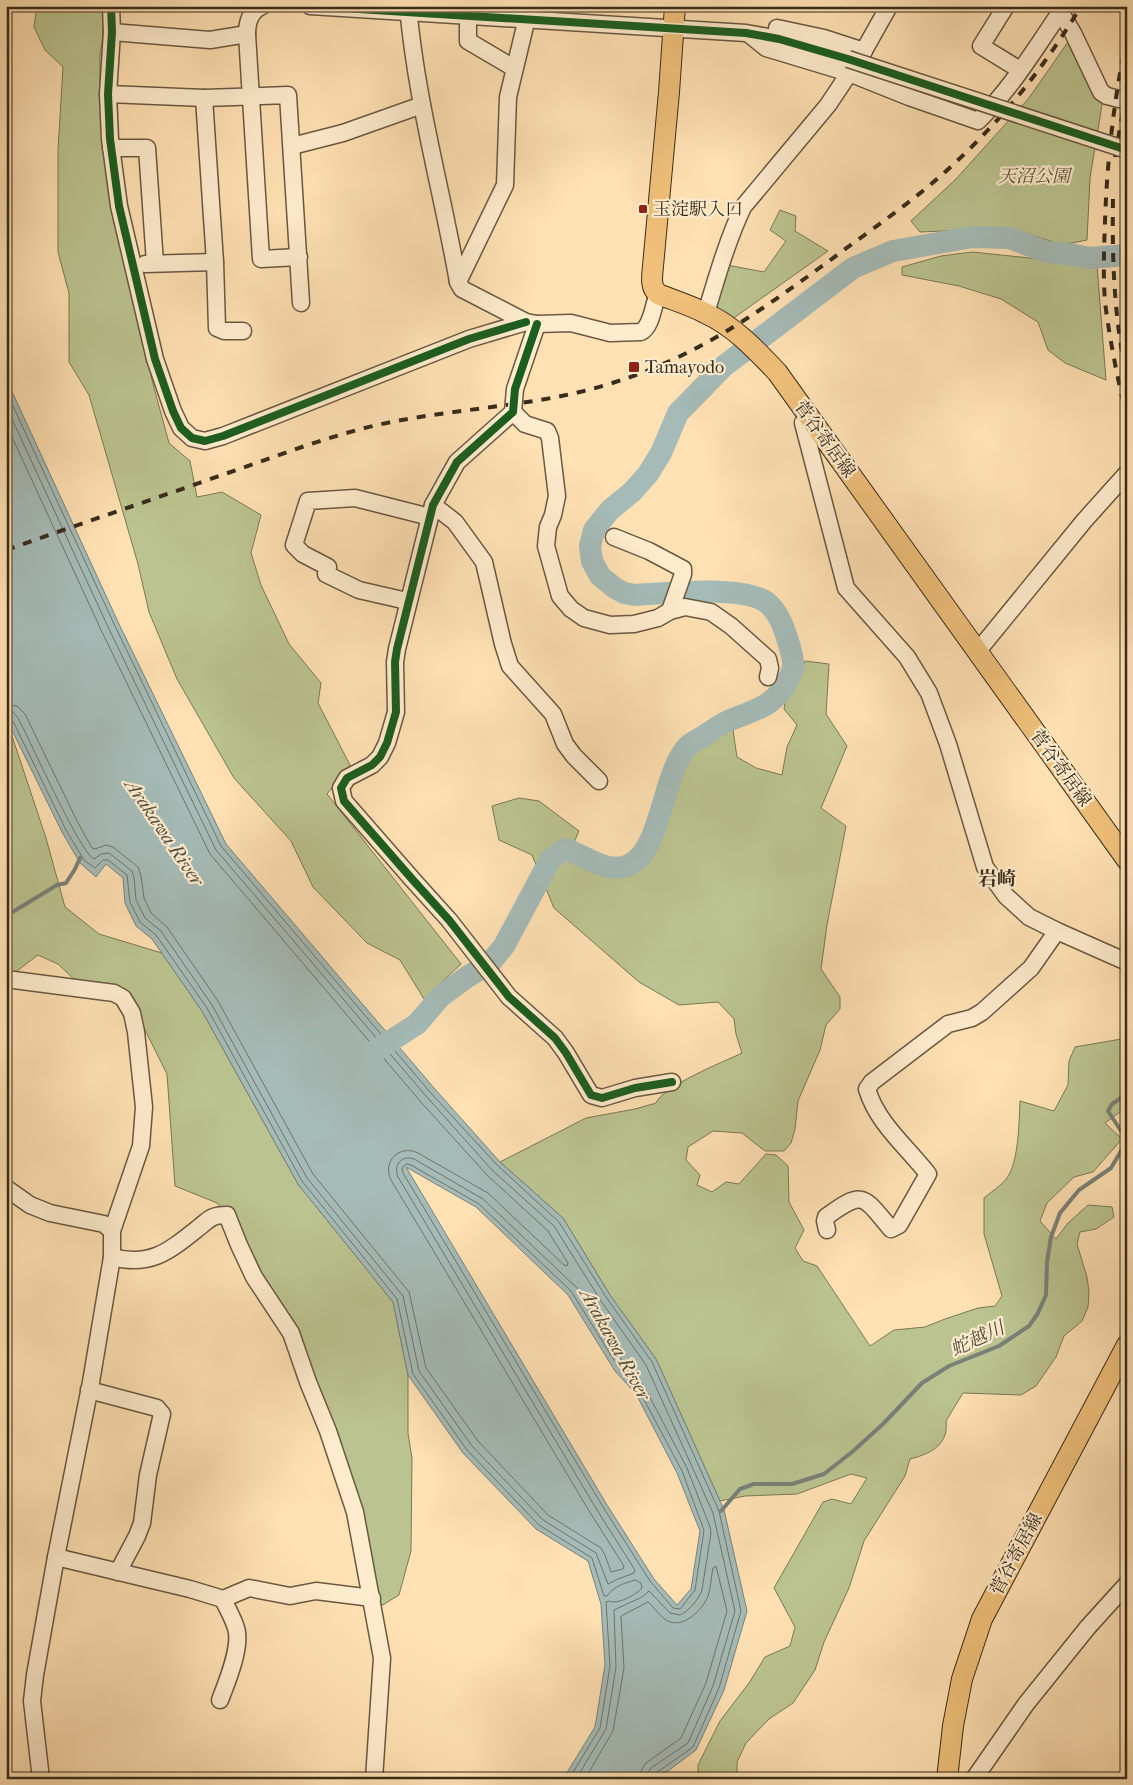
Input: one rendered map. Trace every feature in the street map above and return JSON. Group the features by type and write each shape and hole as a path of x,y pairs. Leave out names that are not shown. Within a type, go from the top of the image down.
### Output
{"main road":[{"path":"658,294 652,284 653,266 675,6"},
{"name":"菅谷寄居線","path":"658,294 706,313 756,349 777,372 1127,860"},
{"name":"菅谷寄居線","path":"947,1779 953,1726 962,1679 982,1619 1127,1345"}],"street":[{"path":"111,6 112,32 108,94 111,148 119,206 155,359 173,411 181,428 192,438 205,441 223,436 469,339 531,323 571,323 610,333 640,332 648,324 658,294"},
{"path":"262,6 253,12 247,23 261,259 299,256"},
{"path":"310,6 408,9 468,16 531,14 674,28 746,32 779,39 848,66 1127,150"},
{"path":"706,313 722,261 743,207 828,105 848,66 864,51 889,6"},
{"path":"1006,6 981,46 1020,70"},
{"path":"408,9 422,105 447,217 458,282 462,289 531,323"},
{"path":"848,66 908,97 978,121 996,104 1059,9"},
{"path":"1059,9 1101,92 1107,96 1127,101"},
{"path":"458,282 505,185 508,96 514,68 531,14"},
{"path":"468,16 468,42 514,68"},
{"path":"746,32 766,26 824,38 864,51"},
{"path":"112,32 210,40 247,34"},
{"path":"108,94 204,98 288,95 301,303"},
{"path":"204,98 215,262 217,328 224,331 242,331"},
{"path":"292,146 343,133 422,105"},
{"path":"111,148 147,148 155,264"},
{"path":"133,264 215,262"},
{"path":"531,323 515,389 513,412 458,462 431,511 394,662 396,712 387,743 380,757 372,765 347,778 341,788 344,801 450,920 509,997 554,1038 574,1066 591,1095 602,1098 636,1088 672,1082"},
{"path":"513,412 526,424 547,431 550,438 557,496 548,527 546,546 560,596 571,609 584,618 610,625 634,624 658,618 671,606 680,584 683,568 649,551 614,537"},
{"path":"810,419 803,422 846,588 907,657 929,693 948,744 985,867 996,884 1029,917 1127,962"},
{"path":"977,652 1084,521 1127,473"},
{"path":"408,601 359,590 326,574 328,567 303,554 294,546 308,501 355,498 431,511 455,522 484,562 510,666 553,714 565,744 598,781"},
{"path":"671,606 685,606 711,612 731,626 768,659 770,668 768,677"},
{"path":"827,1230 826,1217 853,1200 859,1199 868,1202 891,1229 899,1225 928,1174 913,1155 903,1147 883,1120 869,1096 867,1089 872,1082 948,1024 972,1018 982,1012 1031,968 1057,931"},
{"path":"6,979 114,993 122,998 132,1013 136,1032 144,1107 141,1146 112,1231 112,1257 89,1390 35,1675 32,1701 41,1779"},
{"path":"6,1188 30,1205 50,1213 104,1224 112,1231"},
{"path":"112,1257 129,1261 157,1257 179,1244 215,1215 227,1215 254,1277 291,1334 328,1431 355,1512 372,1598 382,1658 374,1779"},
{"path":"89,1390 157,1408 162,1414 148,1475 142,1523 118,1572"},
{"path":"56,1558 190,1589 223,1599 249,1588 290,1596 316,1591 372,1598"},
{"path":"974,1779 1026,1704 1088,1627 1127,1584"},
{"path":"220,1700 238,1642 236,1628 223,1599"}],"green space":[{"path":"37,6 104,6 105,20 100,56 100,85 109,194 153,384 169,443 190,461 197,497 222,492 261,515 251,553 261,585 289,644 321,683 318,703 350,765 327,794 461,964 424,999 400,960 367,943 313,887 291,841 234,778 177,679 149,612 138,564 89,395 69,362 69,293 58,252 58,150 63,67 45,50 34,27"},
{"name":"天沼公園","path":"1070,39 1103,99 1090,178 1087,240 1062,245 1009,228 920,232 911,221 956,179 1029,98"},
{"path":"780,210 796,216 795,231 828,251 731,320 713,309 727,265 764,272 786,241 770,230"},
{"path":"972,252 1097,265 1106,380 1065,363 1048,350 1038,322 1001,299 959,286 902,275 902,267 941,256"},
{"path":"805,661 829,664 826,714 847,746 821,808 846,826 827,925 821,969 840,997 840,1009 826,1025 820,1050 798,1101 795,1129 791,1143 784,1151 765,1151 742,1133 713,1131 688,1147 686,1160 700,1175 697,1185 712,1192 726,1182 739,1184 766,1154 776,1155 788,1166 789,1202 804,1230 795,1248 803,1261 817,1266 870,1346 894,1330 925,1327 978,1308 995,1306 1002,1296 984,1234 984,1198 1005,1181 1011,1171 1018,1141 1020,1101 1054,1111 1068,1085 1069,1061 1075,1047 1127,1038 1127,1107 1105,1123 1122,1139 1093,1172 1074,1177 1047,1203 1040,1221 1056,1239 1068,1223 1088,1205 1112,1207 1114,1217 1096,1229 1080,1232 1077,1244 1087,1277 1089,1292 1088,1307 1082,1321 1064,1336 1056,1357 1036,1386 1021,1395 963,1393 946,1421 946,1429 941,1442 931,1451 910,1459 905,1476 864,1541 849,1588 824,1642 815,1670 793,1703 769,1719 746,1743 737,1762 737,1779 698,1779 698,1765 720,1721 749,1683 765,1657 790,1646 795,1627 774,1588 823,1502 832,1499 851,1504 867,1478 851,1474 797,1494 745,1496 720,1501 656,1359 610,1295 563,1218 500,1162 586,1118 656,1103 661,1096 681,1082 742,1053 734,1019 718,1002 679,1005 639,982 554,908 532,855 499,840 492,806 519,798 539,801 579,831 572,847 589,864 606,872 619,872 631,869 656,847 683,758 693,746 705,737 732,724 737,757 756,768 782,775 787,747 797,725 784,709 785,702"},
{"path":"6,718 46,838 65,907 99,934 162,953 202,1011 298,1184 393,1302 408,1375 408,1433 412,1458 411,1551 399,1595 381,1606 365,1526 269,1290 238,1226 217,1203 175,1186 167,1074 132,1004 78,983 58,964 38,955 13,974 6,974"}],"water":[{"name":"Arakawa River","path":"6,376 119,624 226,844 434,1088 500,1162 563,1218 610,1295 656,1359 724,1510 747,1611 724,1690 696,1750 657,1779 563,1779 595,1727 605,1665 601,1604 588,1561 536,1529 463,1453 408,1375 393,1302 298,1184 202,1011 152,939 136,926 125,903 123,878 106,864 96,877 80,863 62,832 6,718","holes":["406,1167 476,1207 568,1295 615,1371 636,1394 677,1473 700,1531 691,1589 677,1605 654,1579 607,1505"]}],"waterway":[{"path":"367,1056 417,1024 441,996 490,963 504,946 550,860 565,849 613,868 629,865 640,857 655,828 672,774 679,758 688,746 723,724 770,702 781,691 790,676 793,661 782,624 776,612 763,600 735,593 718,592 635,595 624,593 600,576 592,561 590,546 594,530 610,510 632,492 648,474 661,453 678,413 724,366 853,268 893,251 972,237 1009,238 1047,252 1090,258 1127,255"},
{"path":"6,916 57,885 66,883 80,858"},
{"name":"蛇越川","path":"721,1511 740,1489 754,1484 792,1484 824,1474 883,1424 922,1383 949,1366 999,1346 1029,1326 1038,1313 1046,1295 1047,1262 1051,1237 1060,1213 1079,1190 1111,1168 1124,1146 1123,1134 1108,1111 1112,1104 1127,1094"}],"railway":[{"path":"6,550 289,451 343,434 391,422 576,393 638,374 696,348 749,317 802,281 924,190 947,170 990,128 1029,82 1048,57 1081,6"},
{"path":"1127,37 1118,83 1109,152 1104,242 1105,302 1117,375 1127,419"},
{"path":"1115,157 1127,88"},
{"path":"1113,199 1115,289 1119,334 1127,378"}],"cycle path":[{"path":"111,6 112,32 108,94 110,139 119,206 155,359 173,411 181,428 192,438 205,441 223,436 469,339 526,322"},
{"path":"310,6 746,33 779,39 848,59 1127,150"},
{"path":"537,324 515,389 513,412 457,462 433,505 397,649 395,662 396,712 387,743 380,757 372,765 347,778 341,788 344,801 449,920 509,997 555,1038 591,1095 602,1098 635,1088 672,1082"}],"place":[{"name":"玉淀駅入口","path":"643,209"},
{"name":"Tamayodo","path":"634,367"}],"district":[{"name":"岩崎","path":"997,878"}]}
